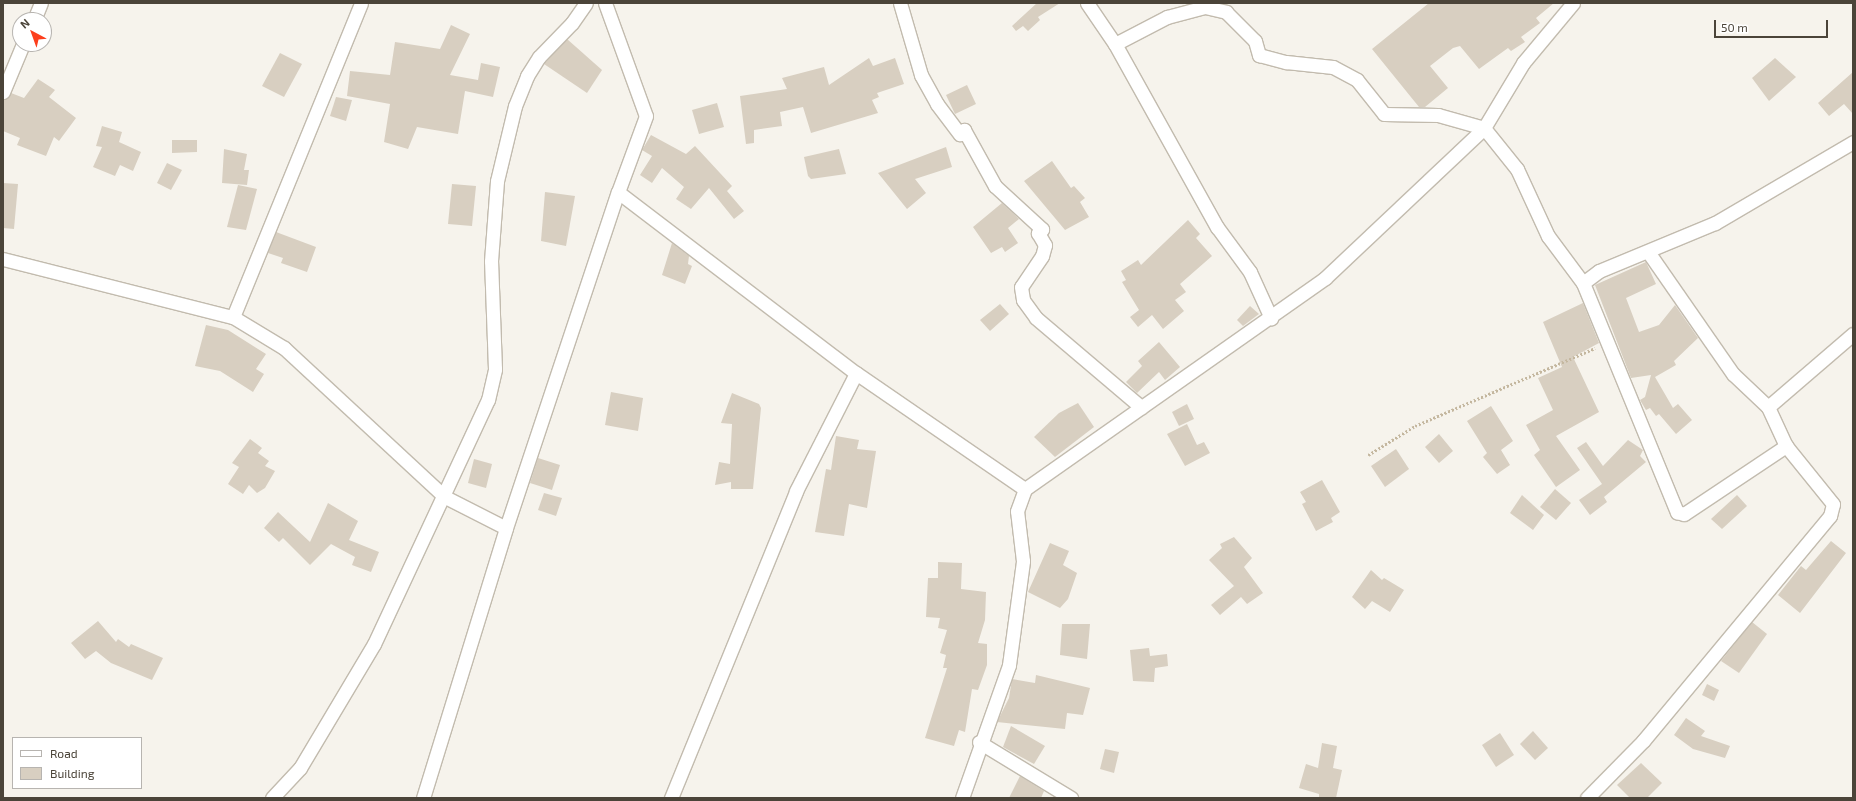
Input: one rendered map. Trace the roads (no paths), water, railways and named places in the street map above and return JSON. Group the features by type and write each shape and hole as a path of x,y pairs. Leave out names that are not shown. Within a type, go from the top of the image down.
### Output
{"street":[{"path":"233,317 361,3"},
{"path":"272,798 300,768 374,644 420,542 445,497 488,400 495,369 491,261 497,181 514,106 527,76 539,57 572,23 586,3"},
{"path":"423,798 506,528 618,192 646,116 605,3"},
{"path":"900,3 922,75 937,104 960,134 964,130 995,186 1042,229 1038,233 1044,245 1042,256 1021,287 1023,300 1036,318 1141,407"},
{"path":"1087,3 1115,44 1218,227 1250,272 1271,318"},
{"path":"962,798 979,742 1009,665 1022,561 1017,511 1024,489 1271,318 1325,278 1484,128 1523,63 1574,3"},
{"path":"1115,44 1167,16 1205,7 1226,12 1255,41 1259,55 1286,62 1333,67 1357,80 1384,114 1438,115 1484,128 1517,169 1548,236 1583,283 1677,512 1684,514 1786,446"},
{"path":"3,92 20,52"},
{"path":"1583,283 1599,271 1649,253 1715,223 1853,142"},
{"path":"618,192 856,373 1024,489"},
{"path":"1587,798 1642,742 1830,516 1833,504 1826,492 1786,446 1768,407 1733,374 1649,253"},
{"path":"3,259 233,317 284,348 445,497 506,528"},
{"path":"1768,407 1853,334"},
{"path":"671,798 796,491 856,373"},
{"path":"979,742 1071,798"}]}
